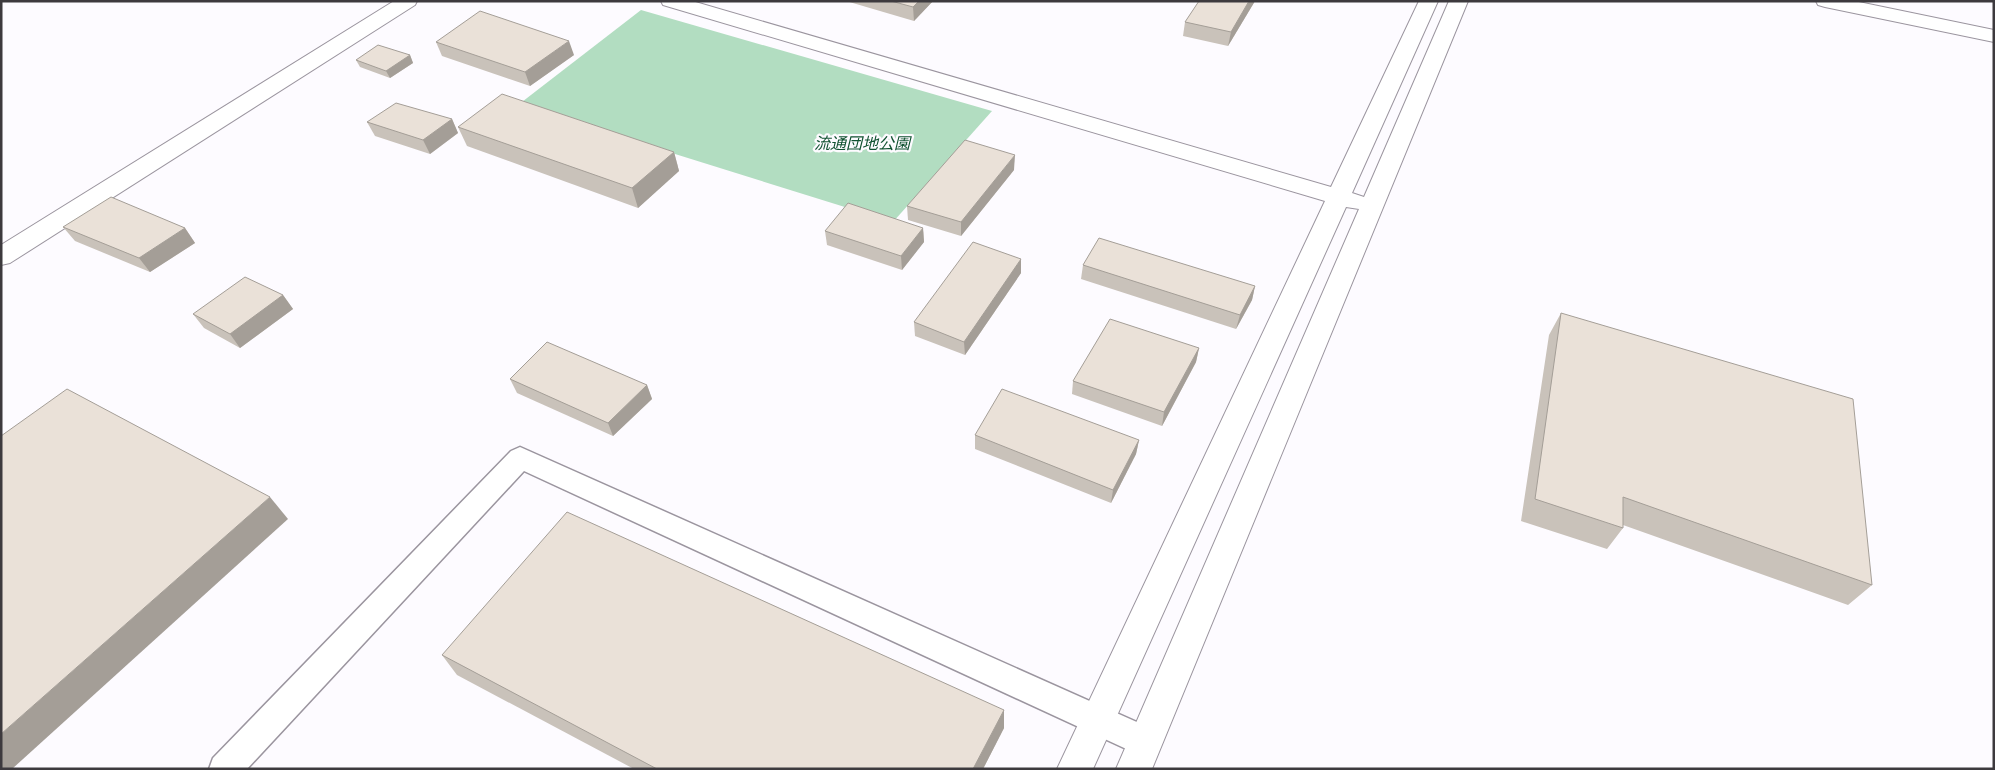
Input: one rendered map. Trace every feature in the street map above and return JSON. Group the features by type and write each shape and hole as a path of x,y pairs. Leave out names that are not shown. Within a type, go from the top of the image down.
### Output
{"street":[{"path":"1,257 408,1"},
{"path":"670,1 1372,207"},
{"path":"1075,769 1429,1"},
{"path":"1134,769 1459,1"},
{"path":"1825,1 1994,36"}],"lane":[{"path":"225,769 520,458 1146,742"}],"green space":[{"name":"流通団地公園","path":"641,10 992,111 893,222 518,105"}],"building":[{"path":"891,1 919,1 913,7"},
{"path":"1199,1 1249,1 1231,32 1185,22"},
{"path":"480,11 569,41 525,72 436,42"},
{"path":"378,45 410,55 386,71 356,60"},
{"path":"502,94 674,152 632,188 458,127"},
{"path":"396,103 452,119 423,140 367,122"},
{"path":"965,140 1015,155 961,222 907,206"},
{"path":"111,197 185,228 139,258 63,227"},
{"path":"848,203 923,228 901,256 825,231"},
{"path":"1099,238 1255,286 1240,315 1083,265"},
{"path":"973,242 1021,259 964,342 914,322"},
{"path":"245,277 283,295 230,334 193,314"},
{"path":"1561,313 1853,399 1872,585 1623,497 1623,528 1535,499"},
{"path":"1110,319 1199,348 1164,412 1073,381"},
{"path":"547,342 647,385 608,423 510,379"},
{"path":"67,389 270,497 1,734 1,436"},
{"path":"1002,389 1139,440 1113,490 975,435"},
{"path":"567,512 1004,710 973,769 657,769 442,655"}]}
